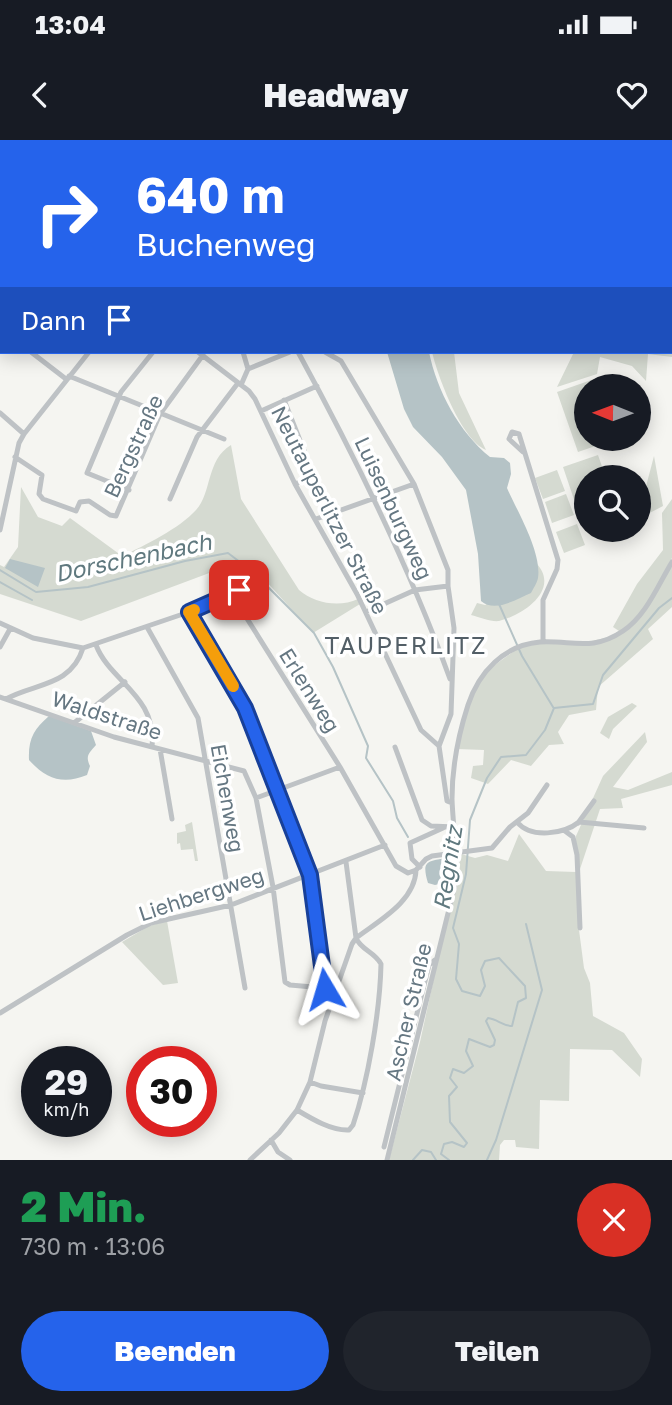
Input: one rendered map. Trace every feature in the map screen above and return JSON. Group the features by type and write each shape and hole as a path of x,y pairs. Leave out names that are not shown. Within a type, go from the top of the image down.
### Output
{"street":[{"path":"34,354 67,377 224,439"},
{"path":"0,530 2,509 15,457 24,434 87,354"},
{"path":"129,490 87,473 119,397 151,354"},
{"name":"Neutauperlitzer Straße","path":"201,354 255,399 295,484 366,612 421,730 439,746"},
{"name":"Bergstraße","path":"15,457 42,475 39,494 43,499 76,511 80,502 89,501 116,516 160,414 201,354"},
{"path":"244,354 248,369"},
{"path":"170,499 201,431 240,384 248,369 284,354"},
{"name":"Luisenburgweg","path":"299,354 374,499 415,590 451,682"},
{"path":"329,354 341,360 414,484 448,570 454,628 452,714 439,746 447,802 452,803"},
{"path":"261,411 317,386"},
{"path":"284,400 314,475 295,484"},
{"path":"0,413 24,434"},
{"path":"523,452 558,560 557,569 543,600 543,642"},
{"path":"316,519 414,484"},
{"name":"Ascher Straße","path":"387,1160 454,889 457,852 452,803 454,762 472,693 485,672 506,652 515,648 543,642 580,645 609,639 623,631 644,610 672,562"},
{"path":"366,612 415,590 448,586"},
{"path":"0,623 44,641 83,648 189,612 239,590"},
{"name":"Erlenweg","path":"231,593 340,767 396,866 408,873 418,869"},
{"path":"189,612 245,708 310,875 325,989"},
{"name":"Eichenweg","path":"147,626 160,654 198,718 245,988"},
{"path":"0,647 10,629"},
{"path":"96,645 103,658 136,695 145,710 151,725 152,747"},
{"path":"3,698 39,687 63,675 78,660 83,648"},
{"path":"74,723 125,682"},
{"name":"Waldstraße","path":"3,698 114,737 244,771 256,798"},
{"path":"395,747 422,820 426,824 444,828 455,827"},
{"path":"160,749 172,819"},
{"path":"334,989 286,984 273,887 256,798 340,767"},
{"path":"250,1160 298,1110 310,1082 334,989 346,955 356,938 402,902 410,891 418,869 426,859 492,848 510,827 528,813 547,785"},
{"path":"580,928 574,832 594,801"},
{"path":"562,831 579,821 644,828"},
{"path":"517,822 522,828 533,831 570,833 574,839"},
{"path":"418,869 412,859 410,843 444,828"},
{"name":"Liehbergweg","path":"0,1013 151,923 231,905 385,845"},
{"path":"298,1110 314,1120 346,1130 353,1125 362,1093 373,1035 381,964 376,956 359,945 356,938 346,862"},
{"path":"384,1147 429,964 437,959"},
{"path":"310,1082 362,1093"},
{"path":"271,1140 278,1152 290,1160"}],"shaded area":[{"path":"433,354 454,354 459,393 486,450 468,434 439,376"},
{"path":"573,354 648,354 647,374 639,374 632,366 600,357 597,374 574,374 574,381 557,387"},
{"path":"648,354 672,354 672,357"},
{"path":"574,386 574,441 557,392"},
{"path":"231,445 241,499 299,590 327,603 358,599 360,604 313,633 264,579 253,585 228,566 81,621 0,594 0,565 4,567 18,547 21,487 38,517 62,526 70,518 122,556 171,530 196,510 205,495 217,459"},
{"path":"598,455 601,465 574,465 574,499 563,467"},
{"path":"654,456 663,506 651,512 651,467"},
{"path":"557,470 565,491 543,499 535,478"},
{"path":"566,494 574,515 552,523 545,502"},
{"path":"672,499 672,558 664,572 672,567 672,607 648,629 653,639 598,687 596,710 569,715 558,732 564,744 549,745 531,766 511,760 488,784 471,778 473,766 483,765 484,750 457,749 467,705 485,672 524,644 579,644 609,637 619,631 613,627 637,584 663,550 662,513"},
{"path":"574,525 574,542 584,542 585,545 564,553 556,532"},
{"path":"536,563 543,573 544,582 542,591 528,607 499,621 471,615 477,603 485,605 538,569"},
{"path":"632,703 637,706 613,729 609,739 600,733 608,717"},
{"path":"645,732 647,742 613,787 628,790 672,772 672,785 621,799 623,808 600,809 579,872 579,930 584,968 590,983 593,1016 624,1033 642,1059 640,1077 612,1050 570,1049 569,1101 540,1100 539,1149 516,1147 515,1140 504,1140 500,1145 499,1160 389,1160 420,1042 461,854 475,858 487,855 508,861 519,834 546,871 576,872 576,836 603,776"},
{"path":"192,822 198,861 195,861 193,849 181,850 180,843 177,844 177,833 186,831 185,825"},
{"path":"167,921 178,983 163,985 122,942 149,926"}],"water":[{"path":"388,354 430,354 444,396 459,423 490,457 504,458 510,463 511,474 507,488 533,544 538,568 537,580 531,593 493,606 481,601 478,554 466,490 442,457 413,427 404,409"},
{"path":"10,559 45,568 38,587 5,568"},
{"path":"49,716 91,731 96,745 88,755 90,766 87,775 70,780 55,778 42,772 29,760 33,735"},
{"path":"448,858 452,862 451,877 447,882 435,885 428,883 425,870 428,863"}],"waterway":[{"name":"Dorschenbach","path":"0,570 36,592 88,587 185,561 228,553 253,572 314,633 333,667 368,746 366,758 393,801 397,818 408,837"},
{"name":"Dorschenbach","path":"0,582 32,600"},
{"name":"Regnitz","path":"449,1160 441,1154 444,1144 452,1142 464,1147 467,1143 450,1122 449,1096 457,1087 450,1078 453,1069 464,1073 473,1066 466,1051 469,1039 490,1047 494,1045 495,1040 486,1021 488,1018 512,1026 518,1002 526,998 525,986 499,958 485,961 481,970 485,986 480,996 462,991 456,979 459,944 453,928 466,874 470,820 487,778 501,757 526,755 545,730 554,708 593,704 603,675 659,608 672,598"},
{"path":"499,604 522,656 553,707"},
{"path":"487,1160 496,1140 542,990 526,924"},
{"name":"Regnitz","path":"413,1160 422,1150 431,1152 436,1160"}],"slow traffic":[{"path":"194,610 189,612 233,686"}],"district":[{"name":"TAUPERLITZ","path":"406,644"}],"route":[{"path":"239,590 189,612 245,708 310,875 325,989"}]}
